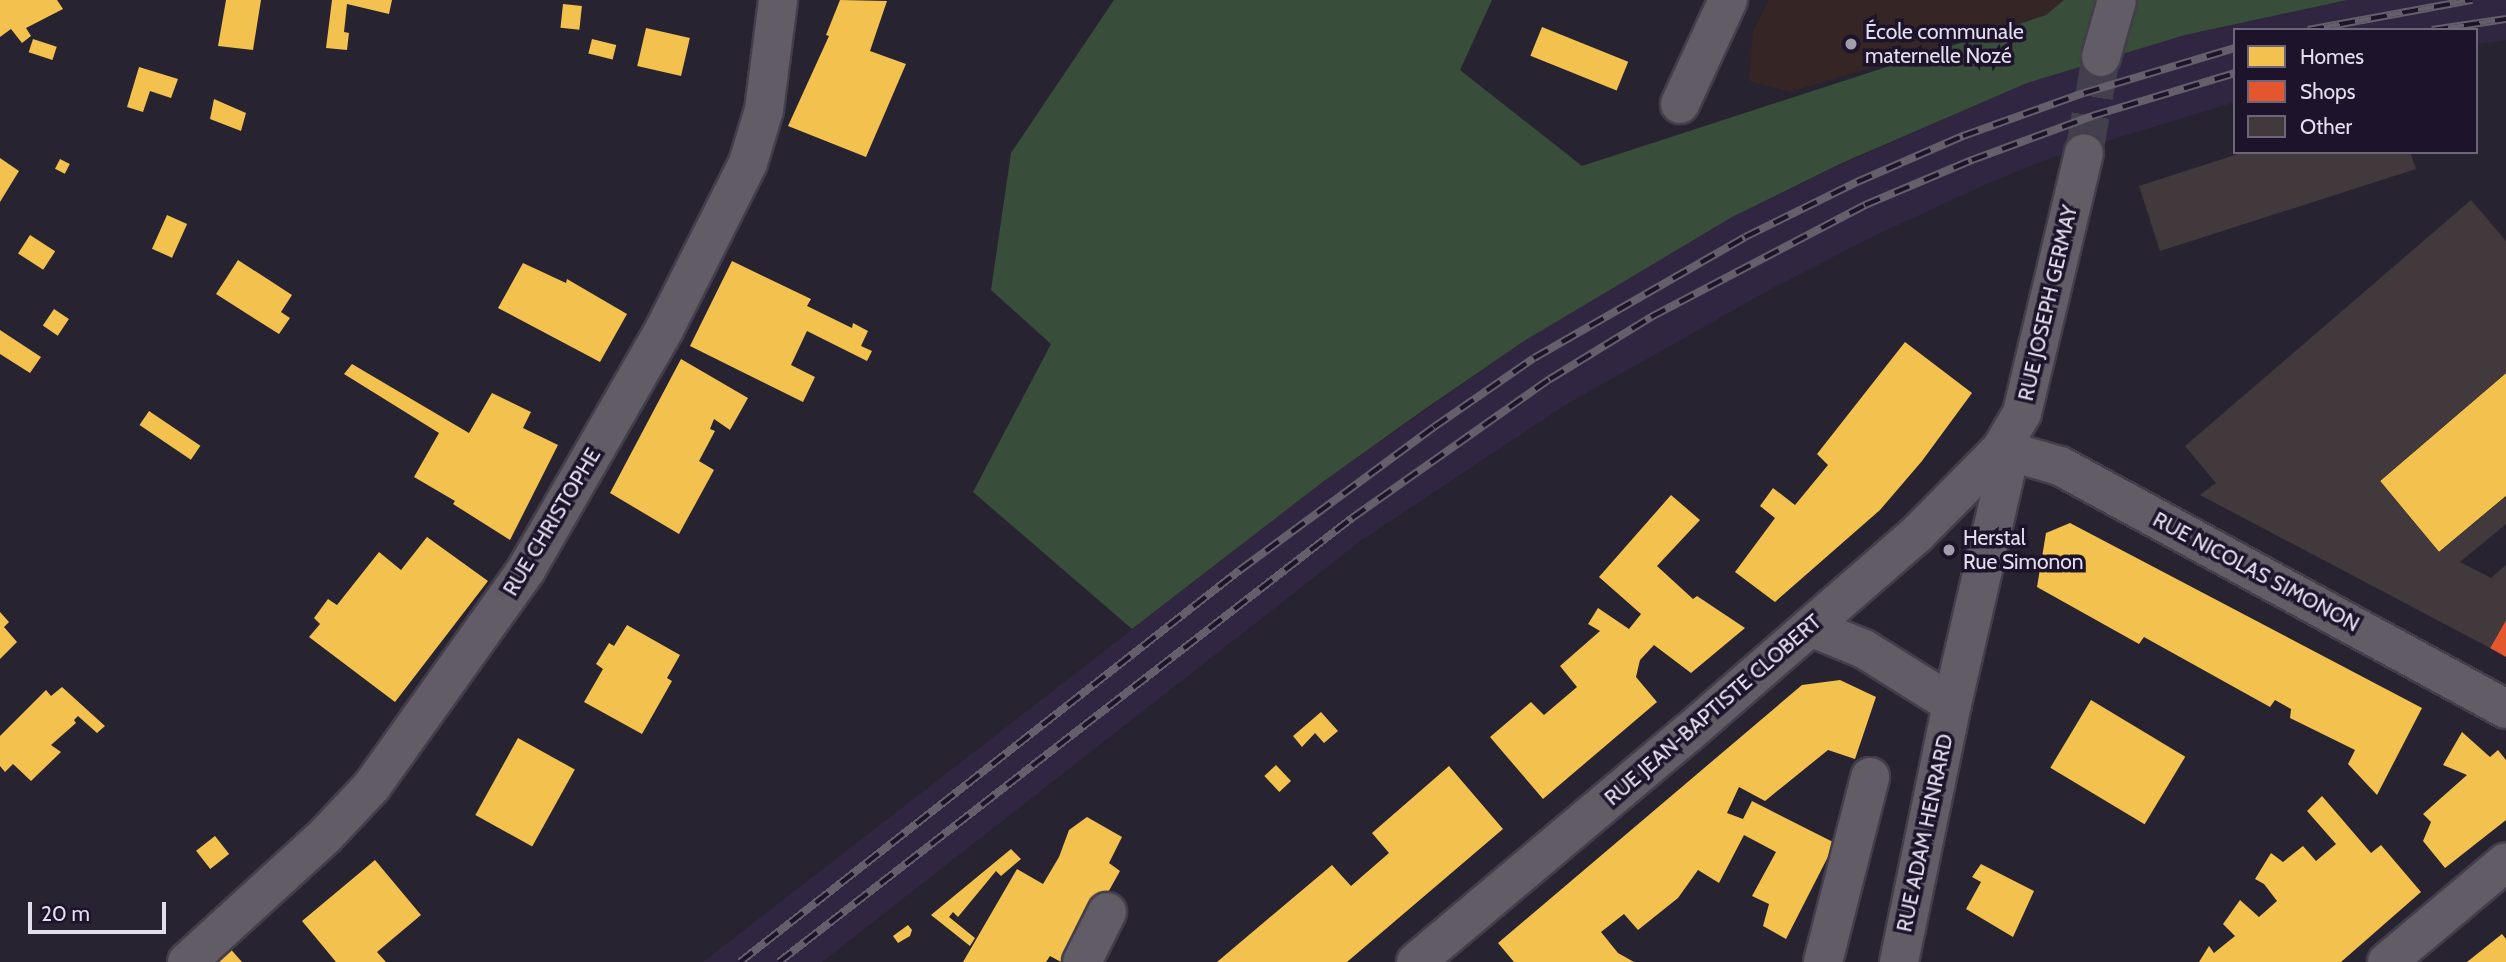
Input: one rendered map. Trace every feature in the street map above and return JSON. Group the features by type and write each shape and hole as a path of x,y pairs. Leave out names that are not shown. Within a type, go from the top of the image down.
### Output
{"street":[{"name":"RUE CHRISTOPHE","path":"187,962 326,835 372,786 526,570 664,330 748,163 764,110 778,0"},
{"path":"1680,104 1728,0"},
{"path":"2101,57 2116,0"},
{"name":"RUE JOSEPH GERMAY","path":"2001,449 2022,413 2084,153"},
{"name":"RUE JEAN-BAPTISTE CLOBERT","path":"1416,962 1917,534 2001,449"},
{"name":"RUE ADAM HENRARD","path":"1899,962 1952,704 2006,474 2001,449"},
{"name":"RUE NICOLAS SIMONON","path":"2001,449 2060,466 2506,709"},
{"name":"RUE ADAM HENRARD","path":"1810,626 1864,649 1952,704"},
{"path":"1823,962 1870,777"},
{"path":"2387,962 2506,862"},
{"path":"1082,962 1107,912"}],"shaded area":[{"name":"École communale maternelle Nozé","path":"1769,0 2064,0 2046,15 1790,92 1749,81 1753,31"},
{"path":"2347,0 2506,0 2506,40 2478,44 2478,28 2233,28 2233,103 2045,160 1874,236 1771,289 1567,404 1363,539 822,962 703,962 1324,481 1524,341 1732,217 1842,164 2027,83 2185,35"}],"green space":[{"path":"1114,0 1492,0 1460,70 1582,166 2046,15 2064,0 2347,0 2185,35 2027,83 1842,163 1732,217 1524,341 1422,411 1324,481 1132,629 973,492 1051,344 991,290 1011,153"}],"building: Homes":[{"path":"0,0 57,0 63,9 26,28 31,36 22,43 11,29 0,37"},
{"path":"226,0 261,0 253,50 218,46"},
{"path":"332,0 392,0 389,14 347,4 344,32 349,33 347,50 326,48"},
{"path":"840,0 887,1 870,51 906,64 866,157 788,126 829,36 826,35"},
{"path":"563,4 582,6 579,30 560,28"},
{"path":"1542,27 1628,62 1617,91 1530,56"},
{"path":"646,28 690,38 681,76 637,66"},
{"path":"33,39 57,47 52,60 29,52"},
{"path":"592,39 616,45 613,60 588,54"},
{"path":"139,67 178,79 171,98 150,91 143,112 127,107"},
{"path":"214,99 246,113 241,131 210,119"},
{"path":"0,158 19,171 0,202"},
{"path":"60,159 70,164 65,174 55,169"},
{"path":"167,215 187,224 172,258 152,249"},
{"path":"30,235 55,251 43,270 18,253"},
{"path":"238,260 292,295 281,312 290,318 279,334 216,294"},
{"path":"732,261 811,299 807,306 852,328 853,323 868,331 861,346 872,351 867,361 807,331 791,365 815,377 803,402 690,346"},
{"path":"523,263 566,283 567,279 627,314 600,362 498,308"},
{"path":"54,309 69,319 58,336 43,326"},
{"path":"0,330 41,357 30,373 0,354"},
{"path":"1905,342 1972,393 1922,461 1880,510 1775,602 1735,572 1775,518 1760,506 1773,488 1795,505 1828,465 1817,454"},
{"path":"681,359 748,398 730,430 714,419 710,429 715,431 699,461 714,470 679,534 610,493"},
{"path":"352,364 469,433 492,393 531,412 523,428 558,445 510,540 453,504 455,501 414,477 439,433 344,374"},
{"path":"2506,373 2506,496 2439,552 2380,481"},
{"path":"149,411 200,446 191,460 139,425"},
{"path":"1671,495 1700,520 1657,566 1693,599 1697,596 1745,628 1691,673 1654,645 1640,660 1636,677 1657,702 1543,799 1490,737 1531,702 1544,715 1577,687 1560,666 1600,631 1588,624 1598,608 1629,629 1641,614 1599,577"},
{"path":"2070,523 2422,708 2377,795 2348,764 2355,750 2290,718 2291,709 2275,700 2270,707 2144,637 2139,644 2037,587 2046,533"},
{"path":"427,537 488,581 395,702 309,637 320,624 314,618 328,599 337,605 379,552 401,570"},
{"path":"0,612 9,622 4,627 17,642 0,659"},
{"path":"627,625 680,655 667,678 672,681 642,734 584,702 603,669 596,664 609,643 614,646"},
{"path":"1840,680 1876,697 1855,759 1828,750 1765,801 1739,787 1727,813 1743,819 1752,801 1835,843 1786,939 1763,926 1769,904 1752,896 1776,852 1744,835 1719,883 1698,870 1678,898 1638,930 1624,914 1601,932 1618,953 1634,962 1514,962 1498,943 1802,685"},
{"path":"62,687 105,726 97,733 78,716 74,720 76,723 51,745 61,752 31,781 13,764 5,772 0,766 0,736 46,690 51,696"},
{"path":"2091,700 2185,757 2145,824 2050,768"},
{"path":"1321,712 1338,731 1324,743 1315,733 1302,747 1293,736"},
{"path":"2462,732 2490,757 2498,750 2506,760 2506,820 2445,868 2423,841 2431,822 2423,814 2467,775 2443,765"},
{"path":"518,738 575,770 532,846 475,815"},
{"path":"1276,765 1291,781 1279,792 1264,776"},
{"path":"1449,766 1503,829 1347,962 1217,962 1332,865 1351,886 1389,853 1372,833"},
{"path":"2322,796 2371,853 2381,845 2421,892 2341,962 2199,962 2209,946 2214,953 2235,936 2223,924 2240,900 2259,917 2277,901 2264,884 2255,879 2271,853 2283,862 2303,846 2316,861 2336,844 2307,811"},
{"path":"1087,817 1122,837 1109,863 1120,871 1069,962 1061,962 1050,956 1046,962 963,962 1017,869 1043,884 1059,857 1069,830"},
{"path":"215,836 229,854 210,869 196,851"},
{"path":"1011,849 1021,859 1001,876 996,871 958,917 953,912 949,917 975,938 970,946 931,915"},
{"path":"375,860 421,915 377,952 386,962 336,962 302,921"},
{"path":"1981,864 2034,891 2013,937 1966,909 1981,882 1972,877"},
{"path":"908,925 912,930 910,936 898,943 893,936"},
{"path":"2502,934 2506,939 2506,962 2467,962"},
{"path":"227,945 242,962 207,962"}],"building: Shops":[{"path":"2506,620 2506,657 2490,648"}],"building: Other":[{"path":"2238,154 2411,154 2416,169 2160,251 2139,186"},
{"path":"2471,200 2506,241 2506,373 2380,481 2439,552 2506,496 2506,524 2460,562 2491,578 2506,565 2506,620 2490,648 2200,495 2216,483 2185,446"}],"tunnel":[{"path":"2084,153 2101,57"}],"railway":[{"path":"2319,28 2472,0"},
{"path":"2445,28 2506,19"},
{"path":"740,962 1240,570 1434,427 1534,358 1745,237 1857,182 1963,136 2084,93 2233,49"},
{"path":"779,962 1352,518 1550,379 1651,317 1865,205 1972,160 2092,116 2233,74"}],"place":[{"name":"École communale maternelle Nozé","path":"1851,44"},
{"name":"Herstal Rue Simonon","path":"1949,550"}]}
